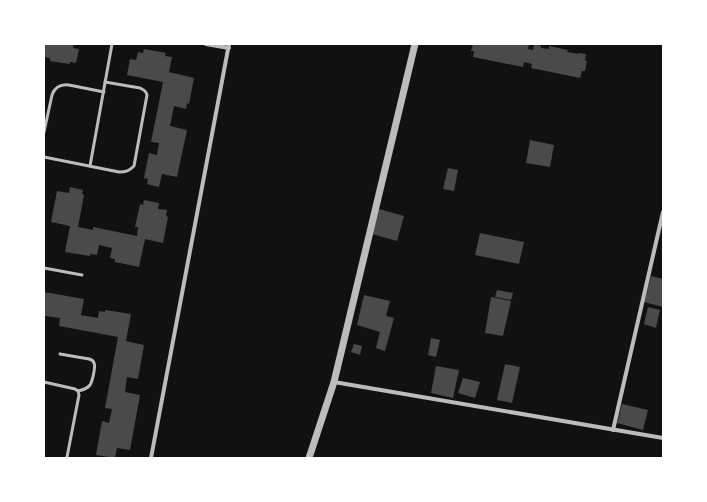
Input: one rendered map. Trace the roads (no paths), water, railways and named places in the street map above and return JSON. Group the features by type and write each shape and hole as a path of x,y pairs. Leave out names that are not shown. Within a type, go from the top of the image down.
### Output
{"street":[{"path":"151,458 229,46 206,44"},
{"path":"309,458 334,382 415,44"},
{"path":"613,430 663,212"},
{"path":"334,382 663,438"}],"lane":[{"path":"90,166 112,44"},
{"path":"44,157 125,172 134,166 147,95 146,92 143,90 105,82"},
{"path":"44,132 52,95 58,86 63,84 104,92"},
{"path":"44,268 82,274"},
{"path":"60,354 89,359 94,362 95,365 92,382 87,387 78,391"},
{"path":"44,382 72,388 78,391"},
{"path":"66,458 79,395 78,391"}]}
